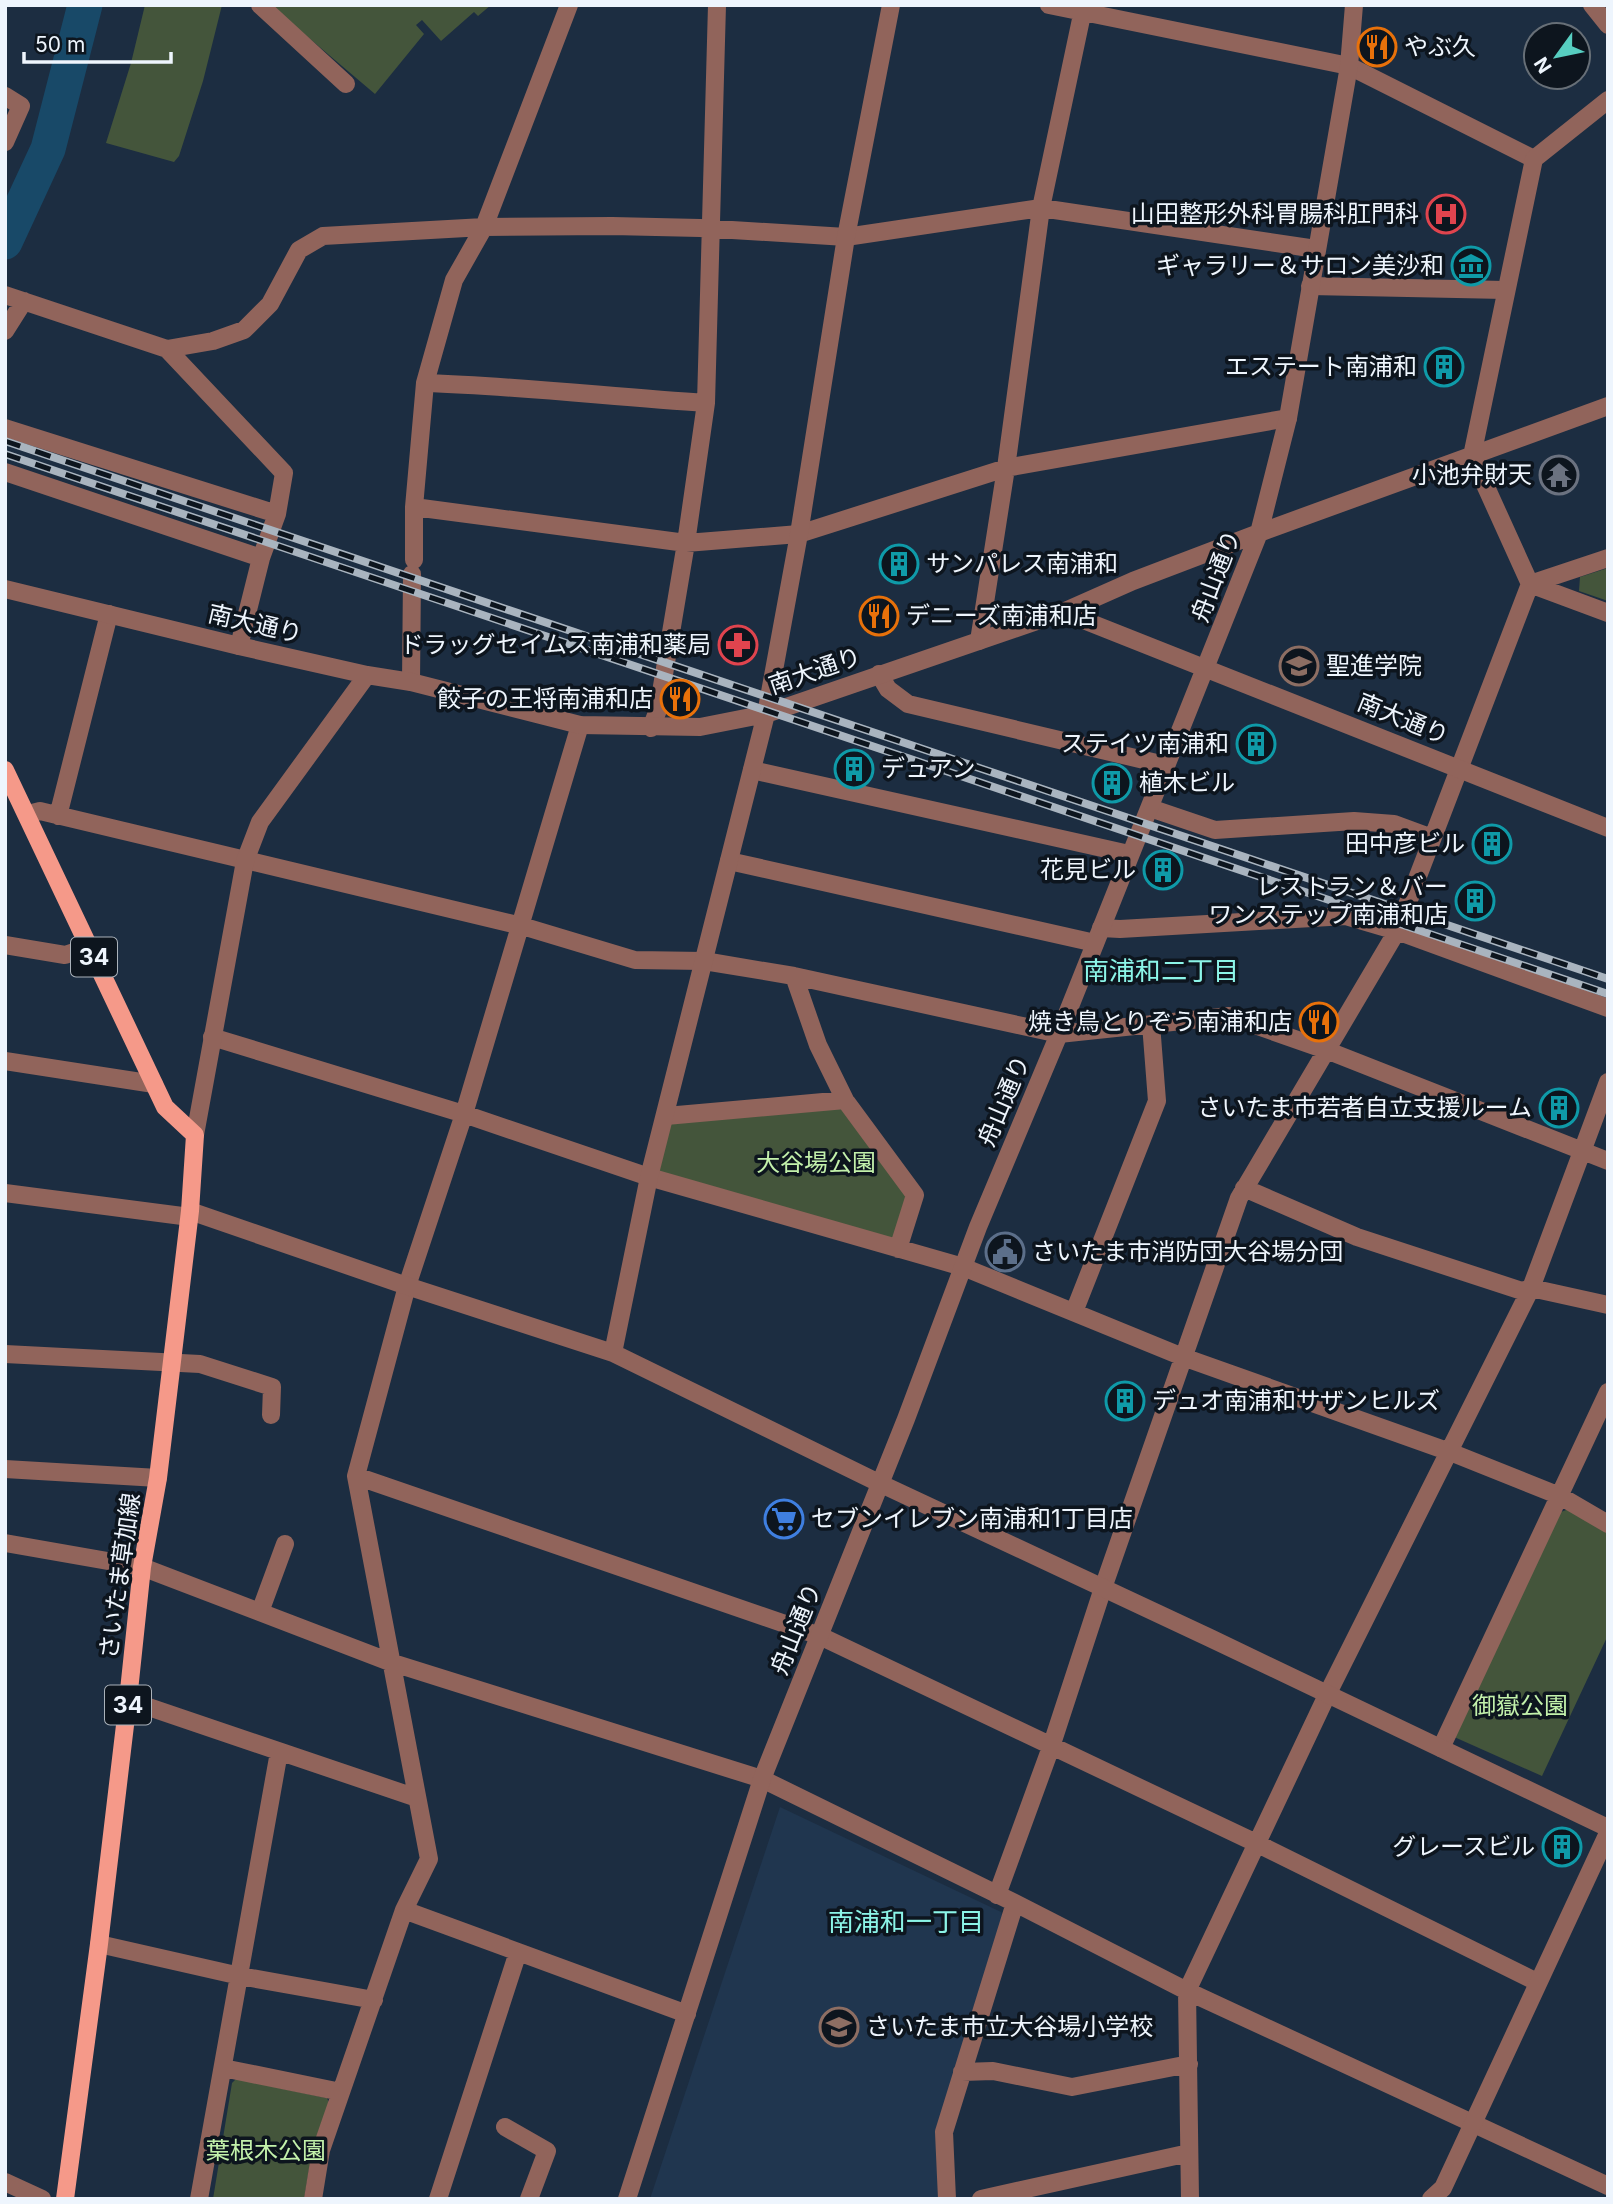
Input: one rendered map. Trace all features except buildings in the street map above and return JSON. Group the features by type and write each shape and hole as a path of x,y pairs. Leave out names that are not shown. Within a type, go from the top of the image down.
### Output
{"main road":[{"name":"34","path":"5,770 164,1107 195,1135 190,1214"},
{"name":"さいたま草加線","path":"65,2199 99,1944 142,1567 158,1478 190,1214"}],"street":[{"path":"260,5 346,84"},
{"path":"411,682 414,508 425,383 454,280 484,227 569,5"},
{"path":"651,728 658,710 687,543 706,403 717,5"},
{"path":"613,1353 649,1177 766,714 799,534 846,237 891,5"},
{"path":"1049,5 1083,9 1349,66 1534,159"},
{"name":"舟山通り","path":"627,2199 762,1779 906,1419 962,1268 1059,1034 1259,533 1288,418 1349,66 1354,5"},
{"path":"1592,5 1608,25"},
{"path":"979,641 1041,208 1083,9"},
{"path":"5,96 21,106 5,142"},
{"path":"998,1895 1239,1198 1396,931 1530,584 1472,456 1534,159 1608,100"},
{"path":"167,349 213,341 244,330 270,304 299,250 323,236 484,227 612,226 846,237 1041,208 1316,249"},
{"path":"1310,286 1505,290"},
{"path":"5,331 12,297 167,349 284,473 276,514 261,558 239,646"},
{"path":"425,383 497,385 706,403"},
{"path":"1063,612 1259,533 1608,405"},
{"path":"414,508 687,543 799,534 1006,467 1288,418"},
{"path":"5,428 276,514"},
{"path":"5,472 261,558"},
{"path":"1530,584 1608,558"},
{"path":"1530,584 1608,612"},
{"name":"南大通り","path":"5,589 239,646 367,675 411,682 580,725 651,728 700,727 766,714 1063,612 1608,828"},
{"path":"58,816 110,614"},
{"path":"879,674 888,690 908,704 1165,765"},
{"path":"195,1135 245,861 260,822 367,675"},
{"path":"313,2199 321,2150 404,1910 429,1859 356,1476 407,1286 522,926 580,725"},
{"path":"752,770 1129,854"},
{"path":"1150,808 1215,830 1354,821 1394,824 1432,838"},
{"path":"27,814 40,811 522,926 635,960 704,961 794,976 1059,1034 1229,1016 1326,1050 1608,1161"},
{"path":"729,861 1098,935 1120,929 1346,916 1396,931 1608,1008"},
{"path":"5,945 65,955 89,947"},
{"path":"794,976 818,1045 845,1100 915,1195 898,1249"},
{"path":"1074,1312 1157,1101 1151,1024"},
{"path":"212,1037 464,1114 649,1177 962,1268 1183,1357 1450,1452 1560,1496 1608,1524"},
{"path":"5,1061 153,1084"},
{"path":"1190,2199 1187,1991 1327,1695 1531,1288 1608,1082"},
{"path":"666,1116 845,1100"},
{"path":"1244,1188 1357,1237 1522,1291 1531,1288 1608,1305"},
{"path":"5,1193 190,1214 613,1353 879,1483 1441,1748 1606,1838 1443,2188 1431,2199"},
{"path":"5,1354 200,1364 272,1387 271,1415"},
{"path":"1441,1748 1608,1392"},
{"path":"5,1469 158,1478"},
{"path":"356,1476 820,1636 1256,1843 1537,1982"},
{"path":"5,1542 142,1567 390,1662 762,1779 1187,1991 1608,2187 1605,2199"},
{"path":"260,1612 285,1544"},
{"path":"128,1700 417,1798"},
{"path":"199,2199 279,1752"},
{"path":"947,2199 944,2133 1015,1903"},
{"path":"404,1910 687,2014"},
{"path":"99,1944 240,1976 374,2000"},
{"path":"438,2199 518,1952"},
{"path":"962,2072 993,2071 1072,2087 1189,2064"},
{"path":"223,2068 341,2092"},
{"path":"505,2127 547,2151 529,2199"},
{"path":"981,2199 1189,2153"},
{"path":"5,2182 42,2199"}],"shaded area":[{"name":"さいたま市立大谷場小学校","path":"780,1807 1001,1912 1003,1918 937,2137 938,2199 650,2199"}],"green space":[{"path":"145,5 222,5 203,81 179,156 174,162 106,143 131,63"},
{"path":"270,5 491,5 478,16 474,12 441,41 422,20 416,25 424,34 375,94"},
{"path":"1608,568 1608,601 1579,591 1580,577"},
{"name":"大谷場公園","path":"845,1100 915,1195 898,1249 649,1177 666,1116"},
{"name":"御嶽公園","path":"1569,1509 1608,1532 1608,1635 1542,1776 1452,1736 1558,1513"},
{"name":"葉根木公園","path":"236,2079 327,2098 329,2103 313,2146 304,2199 213,2199 232,2083"}],"waterway":[{"path":"5,242 48,149 85,5"}],"railway":[{"path":"5,441 1608,979"},
{"path":"5,454 1608,994"}],"place":[{"name":"やぶ久","path":"1377,47"},
{"name":"山田整形外科胃腸科肛門科","path":"1446,214"},
{"name":"ギャラリー＆サロン美沙和","path":"1471,266"},
{"name":"エステート南浦和","path":"1444,367"},
{"name":"小池弁財天","path":"1559,475"},
{"name":"サンパレス南浦和","path":"899,564"},
{"name":"デニーズ南浦和店","path":"879,616"},
{"name":"ドラッグセイムス南浦和薬局","path":"738,645"},
{"name":"聖進学院","path":"1299,666"},
{"name":"餃子の王将南浦和店","path":"680,699"},
{"name":"ステイツ南浦和","path":"1256,744"},
{"name":"デュアン","path":"854,769"},
{"name":"植木ビル","path":"1112,783"},
{"name":"田中彦ビル","path":"1492,844"},
{"name":"花見ビル","path":"1163,870"},
{"name":"レストラン＆バー ワンステップ南浦和店","path":"1475,901"},
{"name":"焼き鳥とりぞう南浦和店","path":"1319,1022"},
{"name":"さいたま市若者自立支援ルーム","path":"1559,1108"},
{"name":"さいたま市消防団大谷場分団","path":"1005,1252"},
{"name":"デュオ南浦和サザンヒルズ","path":"1125,1401"},
{"name":"セブンイレブン南浦和1丁目店","path":"784,1519"},
{"name":"グレースビル","path":"1562,1847"},
{"name":"さいたま市立大谷場小学校","path":"839,2027"}],"district":[{"name":"南浦和二丁目","path":"1161,971"},
{"name":"南浦和一丁目","path":"906,1922"}]}
